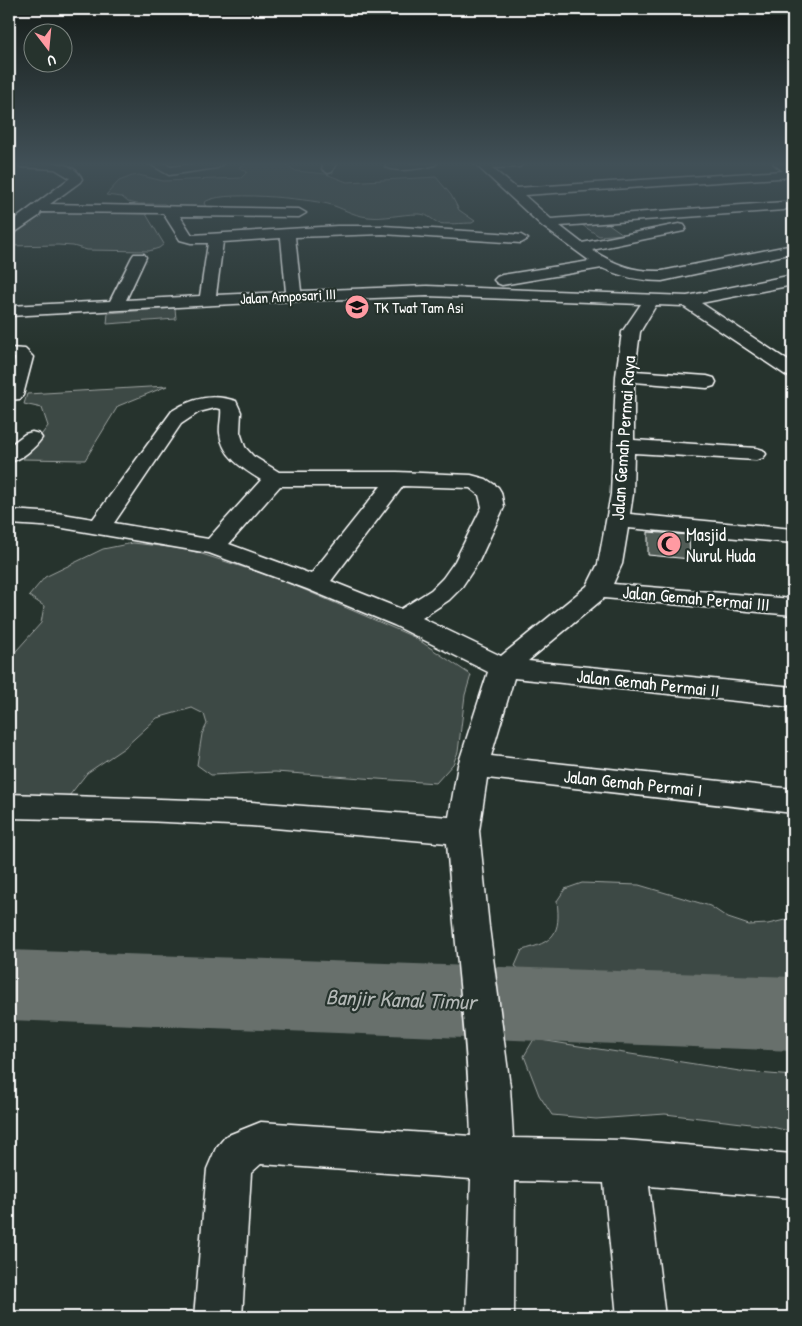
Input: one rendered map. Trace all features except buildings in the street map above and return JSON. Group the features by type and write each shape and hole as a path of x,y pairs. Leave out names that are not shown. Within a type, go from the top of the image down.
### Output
{"street":[{"path":"178,225 185,237 216,238 334,230 422,230 521,239"},
{"path":"549,225 578,248 605,263 637,276 654,277 793,249"},
{"path":"578,248 696,225"},
{"path":"288,233 294,296"},
{"path":"207,300 216,238"},
{"path":"116,305 139,256"},
{"path":"502,280 605,263"},
{"path":"654,277 660,297"},
{"name":"Jalan Amposari III","path":"9,311 294,296 454,291 660,297 688,300 792,282"},
{"name":"Jalan Gemah Permai Raya","path":"503,668 598,590 610,564 622,494 625,376 631,332 660,297"},
{"path":"688,300 793,372"},
{"path":"9,353 19,354 24,357 13,395"},
{"path":"625,376 707,382"},
{"path":"100,526 179,415 200,405 216,403 227,404 231,409 230,431 235,448 246,461 274,479 397,479 471,482 478,484 490,492 493,507 464,566 452,583 440,595 403,619"},
{"path":"9,456 32,438"},
{"path":"623,446 756,454"},
{"path":"214,547 274,479"},
{"path":"316,584 397,479"},
{"path":"9,517 57,520 100,526 214,547 316,584 403,619 503,668 474,765 463,831 471,927 490,1086 493,1159 490,1317"},
{"path":"618,520 793,536"},
{"name":"Jalan Gemah Permai III","path":"598,590 793,607"},
{"name":"Jalan Gemah Permai II","path":"503,668 793,697"},
{"name":"Jalan Gemah Permai I","path":"474,765 793,801"},
{"path":"9,806 174,810 463,831"},
{"path":"218,1317 229,1169 234,1158 248,1146 261,1143 493,1159 624,1162 793,1176"},
{"path":"624,1162 641,1317"}],"shaded area":[{"path":"25,225 153,225 164,244 159,248 149,251 87,250 73,246 58,245 9,246 9,235"},
{"path":"582,225 610,225 623,234 599,236"},
{"path":"175,308 176,319 107,324 108,313"},
{"path":"167,386 118,406 85,460 23,459 48,426 42,408 24,404 27,394"},
{"path":"133,543 186,549 277,578 414,637 471,675 465,695 458,752 453,764 436,783 275,772 211,775 197,765 202,734 207,724 204,714 192,708 157,718 124,748 87,773 69,796 9,796 9,659 41,623 44,606 29,596 45,577 103,549"},
{"path":"582,883 639,885 710,906 728,918 749,925 768,924 793,918 793,989 734,990 670,975 531,978 515,966 522,950 542,944 553,935 558,921 557,901 565,889"},
{"path":"534,1039 746,1072 793,1076 793,1132 768,1126 665,1114 596,1119 552,1115 539,1095 524,1056"}],"waterway":[{"name":"Banjir Kanal Timur","path":"9,985 793,1014"}],"place":[{"name":"TK Twat Tam Asi","path":"357,307"},
{"name":"Masjid Nurul Huda","path":"669,544"}]}
